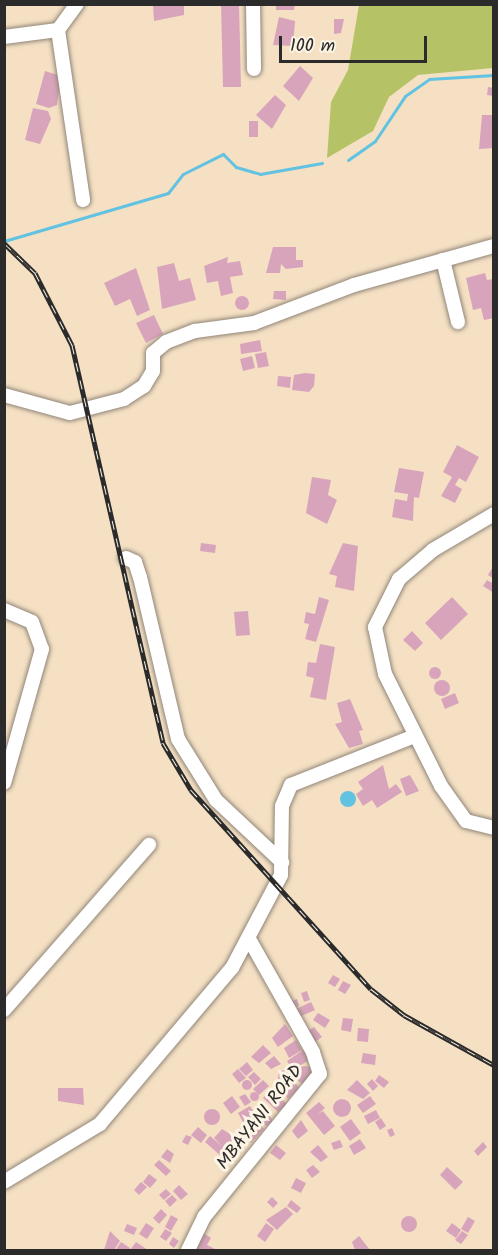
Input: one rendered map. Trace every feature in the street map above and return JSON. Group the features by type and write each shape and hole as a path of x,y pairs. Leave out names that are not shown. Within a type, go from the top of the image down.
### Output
{"street":[{"path":"77,4 58,30 83,200"},
{"path":"253,4 254,69"},
{"path":"4,37 58,30"},
{"path":"4,395 70,413 124,399 144,386 153,371 153,353 166,342 195,331 254,323 354,285 494,246"},
{"path":"443,260 458,322"},
{"path":"494,513 417,562 392,588 378,615 380,659 412,737 460,814 494,828"},
{"path":"126,558 135,562 140,577 178,739 216,800 282,862"},
{"path":"4,610 32,622 42,649 4,783"},
{"path":"4,1182 100,1124 213,994 249,939 281,875 282,806 291,785 412,737"},
{"path":"4,1010 149,845"},
{"name":"MBAYANI ROAD","path":"188,1251 204,1217 320,1074 313,1052 249,939"}],"green space":[{"path":"359,5 493,5 493,68 418,75 389,97 373,131 327,158 331,102 348,70"}],"water":[{"path":"348,791 356,799 348,807 340,799"}],"building":[{"path":"184,4 184,15 154,21 153,5"},
{"path":"221,4 239,4 241,87 223,87"},
{"path":"276,4 295,4 294,10 276,10"},
{"path":"279,17 295,21 293,46 273,45"},
{"path":"334,19 344,19 341,33 334,34"},
{"path":"300,66 313,78 299,101 283,86"},
{"path":"45,71 61,76 57,105 49,108 36,104"},
{"path":"488,87 494,88 494,96 487,95"},
{"path":"275,95 286,105 272,129 256,115"},
{"path":"33,108 48,111 51,119 40,144 25,140"},
{"path":"482,115 494,115 494,148 479,149"},
{"path":"249,121 258,121 258,137 249,137"},
{"path":"273,247 296,247 296,260 303,260 303,267 286,269 281,264 280,273 266,273"},
{"path":"228,257 227,263 240,261 243,275 230,277 233,293 221,296 218,281 207,283 204,266"},
{"path":"174,263 179,281 190,278 196,300 162,309 157,267"},
{"path":"136,268 150,310 137,316 130,299 115,306 104,283"},
{"path":"485,273 487,280 494,279 494,318 484,320 481,308 473,310 466,278"},
{"path":"274,291 286,291 286,300 273,299"},
{"path":"239,296 245,296 249,303 245,310 239,310 235,306 235,300"},
{"path":"154,315 163,334 146,343 136,323"},
{"path":"260,340 262,351 241,354 240,344"},
{"path":"266,352 269,366 258,368 255,354"},
{"path":"252,356 255,368 243,371 240,359"},
{"path":"315,374 314,386 309,392 292,390 294,375"},
{"path":"278,376 291,377 290,388 277,386"},
{"path":"457,445 479,457 466,482 459,478 455,485 462,489 455,503 441,496 452,477 443,472"},
{"path":"399,468 424,472 419,498 414,497 413,521 392,517 395,499 407,501 408,494 394,492"},
{"path":"312,477 331,480 328,495 337,500 327,524 306,513"},
{"path":"201,543 216,545 215,553 200,551"},
{"path":"343,543 358,546 354,591 335,587 337,576 329,574"},
{"path":"494,565 494,579 488,575"},
{"path":"487,580 494,584 494,593 483,586"},
{"path":"319,597 329,600 316,642 305,639 309,624 304,623 306,612 315,614"},
{"path":"452,597 468,614 441,640 425,623"},
{"path":"248,611 250,635 236,636 234,612"},
{"path":"412,631 423,643 415,651 403,640"},
{"path":"320,644 335,647 326,700 310,697 314,678 306,676 308,662 316,663"},
{"path":"437,667 440,668 440,678 433,679 430,678 429,671 430,668"},
{"path":"442,680 450,688 442,696 434,688"},
{"path":"455,693 459,703 445,709 441,699"},
{"path":"350,699 363,730 359,731 363,744 349,748 335,724 342,722 337,703"},
{"path":"383,765 389,789 396,784 402,792 377,808 372,800 363,806 356,794 363,789 358,782"},
{"path":"410,775 419,791 406,796 400,779"},
{"path":"333,975 340,979 335,987 328,983"},
{"path":"343,981 351,985 345,994 338,990"},
{"path":"307,991 310,1000 304,1002 301,993"},
{"path":"297,999 299,1006 291,1009 289,1002"},
{"path":"311,1002 315,1010 297,1018 294,1010"},
{"path":"318,1013 330,1020 325,1028 313,1020"},
{"path":"343,1018 353,1019 351,1032 341,1030"},
{"path":"285,1024 293,1036 278,1047 272,1038"},
{"path":"314,1027 322,1037 315,1042 308,1031"},
{"path":"358,1028 369,1029 368,1042 357,1041"},
{"path":"296,1040 302,1050 289,1058 284,1048"},
{"path":"263,1045 271,1053 259,1063 251,1057"},
{"path":"303,1050 309,1060 293,1070 287,1061"},
{"path":"363,1053 376,1055 375,1065 361,1063"},
{"path":"274,1056 281,1064 271,1069 265,1063"},
{"path":"247,1062 253,1070 246,1076 239,1069"},
{"path":"305,1066 311,1069 314,1075 311,1081 305,1084 299,1081 296,1075 299,1069"},
{"path":"238,1069 246,1078 239,1083 232,1074"},
{"path":"282,1070 288,1070 292,1077 288,1084 282,1084 278,1080 278,1074"},
{"path":"254,1072 261,1079 255,1085 248,1077"},
{"path":"379,1075 389,1082 384,1088 375,1081"},
{"path":"372,1079 378,1086 373,1091 367,1084"},
{"path":"247,1080 251,1081 251,1089 247,1090 243,1089 242,1085 243,1081"},
{"path":"263,1080 269,1086 259,1095 253,1089"},
{"path":"294,1080 299,1088 288,1099 281,1089"},
{"path":"357,1080 370,1093 363,1099 347,1090"},
{"path":"58,1088 83,1088 84,1105 58,1101"},
{"path":"271,1089 287,1104 278,1112 263,1098"},
{"path":"254,1091 259,1096 254,1101 249,1096"},
{"path":"245,1094 251,1102 245,1106 239,1097"},
{"path":"232,1096 240,1107 231,1114 223,1103"},
{"path":"370,1096 376,1104 363,1113 357,1105"},
{"path":"342,1099 350,1104 351,1108 346,1116 342,1117 334,1112 333,1108 338,1100"},
{"path":"319,1102 325,1108 318,1114 323,1111 335,1126 324,1135 306,1113"},
{"path":"250,1106 255,1114 243,1122 238,1113"},
{"path":"209,1109 215,1109 220,1117 218,1123 209,1125 204,1120 204,1114"},
{"path":"376,1110 380,1118 368,1124 364,1116"},
{"path":"267,1112 273,1121 266,1126 260,1118"},
{"path":"255,1117 264,1129 251,1143 240,1129"},
{"path":"381,1118 386,1126 380,1130 375,1122"},
{"path":"351,1119 361,1133 350,1141 340,1127"},
{"path":"301,1120 308,1131 298,1139 292,1131"},
{"path":"198,1127 207,1135 201,1143 191,1135"},
{"path":"392,1128 395,1135 390,1137 387,1130"},
{"path":"222,1129 235,1137 222,1157 205,1142 210,1136 222,1146 214,1138"},
{"path":"186,1135 192,1137 188,1145 182,1142"},
{"path":"360,1139 366,1148 354,1155 349,1146"},
{"path":"340,1140 343,1147 334,1150 331,1143"},
{"path":"483,1142 487,1147 478,1156 474,1151"},
{"path":"276,1145 286,1153 280,1160 270,1153"},
{"path":"318,1145 328,1157 321,1162 310,1152"},
{"path":"167,1149 174,1154 170,1163 161,1157"},
{"path":"159,1160 171,1171 166,1176 154,1165"},
{"path":"313,1165 320,1172 312,1178 306,1170"},
{"path":"447,1167 463,1182 455,1190 440,1175"},
{"path":"149,1174 157,1180 150,1188 143,1182"},
{"path":"296,1178 306,1183 301,1193 291,1188"},
{"path":"141,1182 147,1187 139,1195 134,1190"},
{"path":"179,1185 188,1194 181,1200 173,1191"},
{"path":"166,1189 171,1194 164,1200 159,1195"},
{"path":"172,1195 177,1200 170,1207 165,1201"},
{"path":"272,1197 278,1203 273,1208 267,1202"},
{"path":"291,1200 301,1208 297,1213 287,1206"},
{"path":"286,1207 293,1214 277,1230 266,1220"},
{"path":"161,1209 167,1215 159,1224 153,1218"},
{"path":"171,1215 178,1219 171,1231 165,1227"},
{"path":"409,1216 417,1224 409,1232 401,1224"},
{"path":"468,1217 475,1221 468,1233 461,1229"},
{"path":"146,1223 154,1228 147,1239 139,1234"},
{"path":"266,1223 274,1229 265,1242 257,1236"},
{"path":"452,1223 461,1230 456,1238 446,1231"},
{"path":"127,1224 137,1228 134,1235 124,1231"},
{"path":"165,1229 172,1233 166,1241 160,1237"},
{"path":"110,1231 120,1241 114,1250 104,1250"},
{"path":"462,1231 468,1235 461,1244 455,1240"},
{"path":"202,1232 211,1238 207,1245 217,1250 197,1250"},
{"path":"359,1236 370,1250 355,1250 352,1242"},
{"path":"173,1237 179,1241 174,1248 169,1244"},
{"path":"121,1242 130,1248 129,1250 116,1249"},
{"path":"136,1242 148,1250 130,1250"}],"waterway":[{"path":"348,160 375,141 405,96 429,79 494,75"},
{"path":"4,241 168,193 183,174 223,154 236,167 260,174 322,163"}],"railway":[{"path":"4,243 35,273 72,345 163,743 191,790 371,989 404,1015 494,1065"}]}
